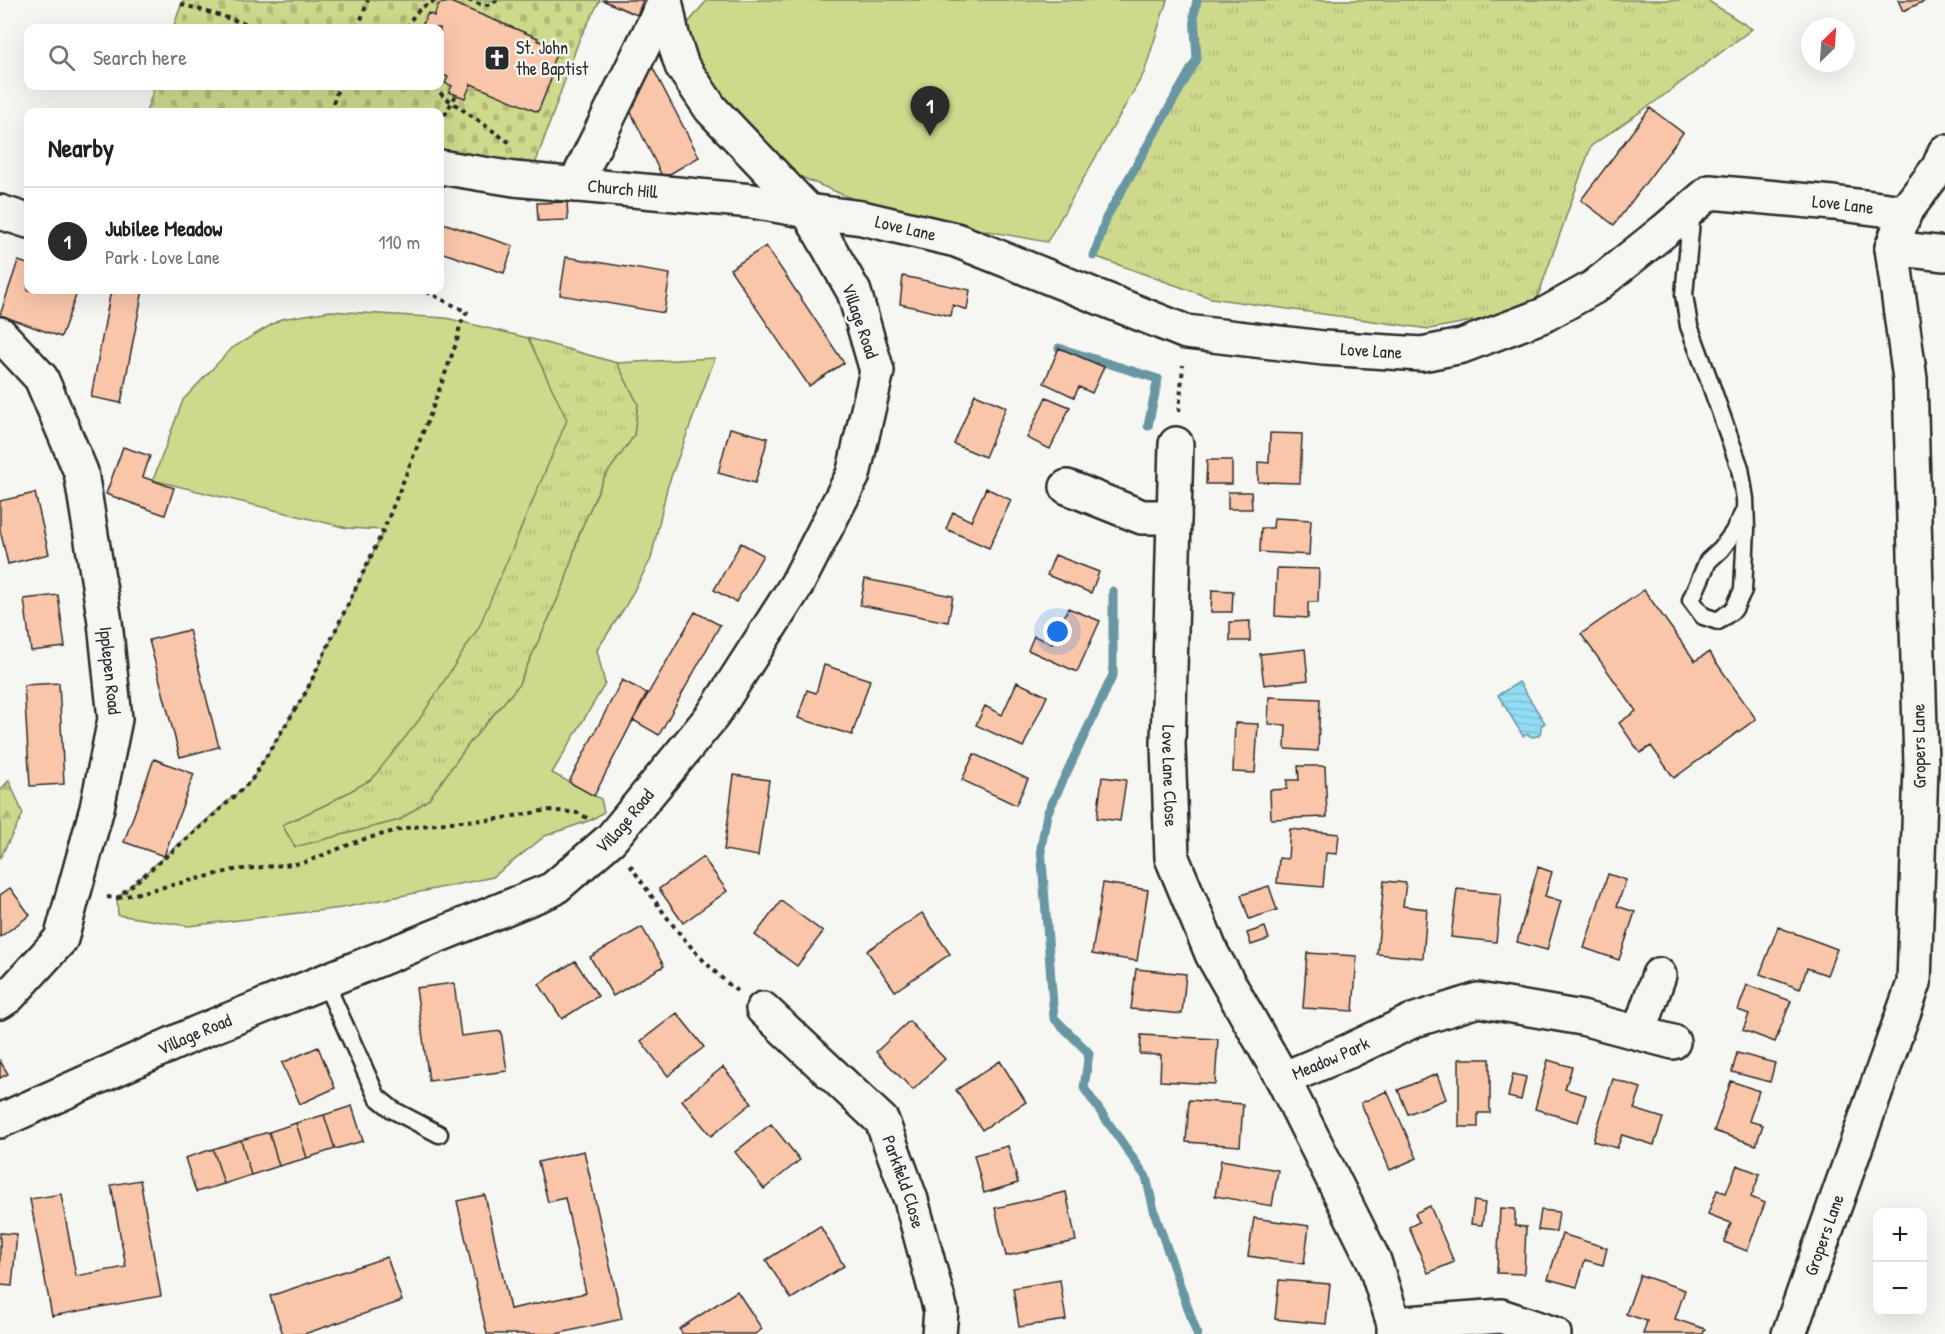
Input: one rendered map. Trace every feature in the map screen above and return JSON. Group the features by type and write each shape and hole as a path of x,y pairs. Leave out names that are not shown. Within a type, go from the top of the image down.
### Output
{"street":[{"path":"575,185 665,0"},
{"name":"Village Road","path":"0,1121 199,1032 553,889 611,839 713,715 797,584 853,475 877,371 854,292 808,211 711,109 682,66 672,35 665,0"},
{"name":"Gropers Lane","path":"1789,1334 1914,983 1921,765 1910,379 1892,248 1905,212 1938,166 1945,152"},
{"name":"Church Hill","path":"444,168 514,179 752,201 808,211"},
{"name":"Love Lane","path":"808,211 862,218 956,240 1186,332 1323,348 1422,354 1462,346 1544,315 1594,287 1710,192 1905,212"},
{"path":"0,212 24,220"},
{"path":"1892,248 1945,254"},
{"name":"Ipplepen Road","path":"0,334 41,378 81,472 105,622 115,719 97,808 62,939 9,996 0,1002"},
{"name":"Love Lane Close","path":"1176,444 1168,744 1172,858 1212,954 1283,1079"},
{"path":"1067,487 1142,517 1174,518"},
{"path":"1639,1033 1659,975"},
{"name":"Meadow Park","path":"1544,1332 1501,1316 1394,1329 1374,1261 1283,1079 1412,1021 1478,1000 1582,1018 1673,1042"},
{"name":"Parkfield Close","path":"763,1009 882,1121 911,1200 929,1266 941,1311 939,1334"}],"lane":[{"path":"1693,207 1684,295 1689,326 1740,468 1745,510 1746,551 1743,590 1734,609 1718,621 1703,616 1691,600 1708,561 1733,533 1745,510"},
{"path":"325,982 377,1097 393,1110 439,1134"}],"path":[{"path":"359,24 368,0"},
{"path":"409,24 416,12 425,5 444,0"},
{"path":"468,0 484,6 496,0"},
{"path":"181,4 248,24"},
{"path":"331,108 338,90"},
{"path":"438,90 519,149"},
{"path":"444,116 456,95"},
{"path":"117,898 251,781 306,692 384,529 430,415 457,341 460,325 467,312 431,294"},
{"path":"1176,444 1186,332"},
{"path":"74,895 117,898 234,870 303,863 361,840 406,828 460,821 492,820 548,810 578,813 591,820 611,839 674,929 712,971 763,1009"}],"green space":[{"path":"183,0 600,0 579,40 531,176 444,161 444,108 147,108 154,90 444,90 444,24 174,24"},
{"path":"707,0 1167,0 1144,73 1047,242 927,220 858,201 794,174 701,75 684,28"},
{"path":"1197,0 1707,0 1752,29 1659,99 1591,146 1533,310 1429,329 1211,298 1094,256 1106,218 1197,59 1194,15"},
{"path":"330,311 446,318 528,338 567,420 479,627 419,720 372,779 282,825 295,847 400,820 429,799 468,745 518,686 564,585 580,532 604,478 634,436 638,404 617,363 715,358 667,488 651,559 625,607 597,650 605,684 552,773 601,799 604,812 591,820 545,836 493,877 342,908 188,926 118,915 117,898 251,781 306,692 384,530 347,528 153,480 183,400 232,348 281,319"},
{"path":"528,338 617,363 638,404 634,436 604,478 580,532 564,585 518,686 468,745 429,799 400,820 295,847 282,825 372,779 566,420"},
{"path":"9,780 23,814 0,858 0,791"}],"water":[{"path":"1519,682 1545,723 1541,726 1538,736 1532,737 1527,734 1523,736 1498,695"}],"building":[{"path":"602,0 643,0 637,15"},
{"path":"1898,0 1927,0 1903,11"},
{"name":"St. John the Baptist","path":"450,2 538,38 537,40 558,49 551,67 555,69 538,112 471,84 465,98 449,92 452,86 445,83 448,77 444,75 444,24 423,24 428,13 434,16 439,4"},
{"path":"644,51 699,157 663,178 624,98"},
{"path":"1650,108 1683,133 1614,225 1581,200"},
{"path":"567,202 568,220 538,221 537,203"},
{"path":"444,223 513,246 504,273 444,253"},
{"path":"766,246 844,363 809,386 730,269"},
{"path":"566,257 670,274 664,313 560,295"},
{"path":"18,261 24,263 24,294 77,294 61,337 0,315"},
{"path":"903,276 970,290 967,310 953,305 951,316 900,304"},
{"path":"110,294 142,294 121,403 91,397"},
{"path":"1059,348 1104,367 1092,393 1079,387 1074,397 1044,383"},
{"path":"975,394 1006,407 985,457 954,444"},
{"path":"1046,397 1070,407 1050,449 1027,438"},
{"path":"730,428 768,438 755,483 718,473"},
{"path":"1270,433 1302,434 1300,483 1258,482 1258,462 1269,463"},
{"path":"123,447 150,456 143,477 174,488 165,515 106,494"},
{"path":"1207,460 1232,460 1232,484 1206,484"},
{"path":"986,488 1011,500 989,548 946,529 953,512 971,521"},
{"path":"1228,492 1251,492 1252,509 1228,509"},
{"path":"35,493 49,554 8,564 0,530 0,501"},
{"path":"1274,518 1311,520 1309,555 1260,552 1261,528 1273,528"},
{"path":"741,543 763,555 736,602 714,590"},
{"path":"1055,555 1099,572 1091,593 1047,575"},
{"path":"1277,568 1319,569 1318,602 1308,602 1308,618 1275,616"},
{"path":"865,579 953,596 948,622 860,605"},
{"path":"1212,590 1233,591 1232,612 1211,612"},
{"path":"1644,590 1695,661 1709,652 1756,719 1674,778 1651,746 1640,753 1619,723 1636,711 1581,634"},
{"path":"58,595 65,647 31,651 24,599"},
{"path":"1068,608 1100,621 1077,672 1028,650 1034,636 1052,644"},
{"path":"695,612 720,625 659,735 633,720"},
{"path":"1250,621 1250,641 1230,641 1230,622"},
{"path":"189,630 219,747 180,757 149,640"},
{"path":"1305,649 1308,680 1264,685 1260,654"},
{"path":"824,665 870,680 852,735 798,718 807,690 816,693"},
{"path":"622,680 647,693 594,796 569,782"},
{"path":"1017,682 1047,696 1023,747 976,725 985,706 1002,715"},
{"path":"59,683 64,784 30,786 24,685"},
{"path":"1269,697 1320,699 1318,751 1285,749 1286,725 1268,724"},
{"path":"1235,723 1258,724 1255,773 1233,772"},
{"path":"974,754 1028,779 1016,805 962,780"},
{"path":"154,759 194,774 164,856 124,842"},
{"path":"1298,766 1325,766 1327,817 1271,819 1270,790 1287,789 1287,780 1299,780"},
{"path":"734,775 769,780 758,856 724,850"},
{"path":"1102,777 1126,780 1120,821 1097,818"},
{"path":"1290,829 1339,834 1337,854 1326,853 1323,887 1277,883 1279,858 1288,859"},
{"path":"703,857 727,891 683,923 659,889"},
{"path":"1538,867 1552,872 1545,896 1561,901 1547,950 1517,942"},
{"path":"1608,874 1626,880 1617,906 1635,912 1619,960 1584,948"},
{"path":"1384,881 1406,883 1403,906 1427,909 1423,958 1377,954"},
{"path":"1103,883 1148,890 1137,961 1092,954"},
{"path":"1269,886 1277,910 1249,919 1241,895"},
{"path":"10,888 30,915 0,937 0,895"},
{"path":"1457,889 1501,894 1496,942 1451,937"},
{"path":"781,901 823,932 797,966 755,935"},
{"path":"922,913 950,954 895,991 867,951"},
{"path":"642,927 664,966 613,996 590,957"},
{"path":"1265,927 1269,939 1251,945 1247,933"},
{"path":"1778,927 1837,949 1827,975 1807,968 1800,989 1760,974"},
{"path":"1307,953 1357,956 1353,1011 1303,1008"},
{"path":"575,961 598,996 562,1019 539,984"},
{"path":"1136,969 1186,974 1182,1014 1131,1009"},
{"path":"454,983 461,1036 501,1031 507,1071 429,1081 416,988"},
{"path":"1747,985 1791,1001 1775,1042 1743,1030 1749,1014 1738,1010"},
{"path":"677,1013 704,1047 668,1076 641,1041"},
{"path":"909,1021 945,1059 913,1090 876,1052"},
{"path":"1141,1035 1218,1039 1215,1084 1160,1081 1161,1055 1140,1054"},
{"path":"318,1047 335,1088 300,1104 282,1063"},
{"path":"1737,1053 1775,1063 1770,1082 1732,1072"},
{"path":"1459,1059 1490,1059 1490,1113 1478,1113 1478,1127 1459,1127"},
{"path":"1548,1060 1572,1067 1565,1089 1586,1095 1578,1122 1535,1109"},
{"path":"0,1061 8,1074 0,1078"},
{"path":"1000,1061 1026,1102 982,1130 956,1090"},
{"path":"723,1067 752,1103 711,1136 682,1100"},
{"path":"1437,1074 1446,1099 1408,1114 1398,1090"},
{"path":"1513,1074 1526,1077 1521,1100 1508,1097"},
{"path":"1613,1079 1641,1088 1634,1109 1663,1118 1654,1145 1622,1135 1617,1148 1593,1141"},
{"path":"1731,1081 1759,1091 1749,1121 1763,1125 1756,1145 1714,1131"},
{"path":"1387,1091 1417,1158 1390,1170 1361,1103"},
{"path":"1189,1100 1243,1104 1240,1146 1186,1142"},
{"path":"352,1106 363,1141 335,1149 324,1115"},
{"path":"324,1115 335,1149 307,1158 296,1123"},
{"path":"296,1123 307,1158 279,1166 269,1132"},
{"path":"771,1124 800,1160 764,1189 735,1152"},
{"path":"269,1132 279,1166 251,1175 241,1140"},
{"path":"241,1140 251,1175 224,1184 213,1149"},
{"path":"1008,1146 1018,1183 984,1193 974,1155"},
{"path":"213,1149 224,1184 196,1192 185,1158"},
{"path":"584,1151 622,1319 556,1334 487,1334 457,1201 485,1195 510,1309 586,1293 565,1198 548,1202 538,1162"},
{"path":"1221,1160 1278,1170 1272,1206 1215,1196"},
{"path":"1737,1165 1760,1174 1751,1197 1765,1203 1747,1251 1724,1242 1731,1223 1708,1214 1717,1190 1726,1193"},
{"path":"140,1180 161,1296 52,1316 30,1199 61,1194 76,1276 126,1267 111,1185"},
{"path":"1066,1192 1076,1241 1006,1256 995,1208"},
{"path":"1474,1201 1485,1203 1482,1225 1471,1224"},
{"path":"1430,1206 1454,1262 1428,1273 1409,1227 1419,1222 1415,1213"},
{"path":"1500,1208 1515,1209 1515,1226 1526,1227 1524,1274 1497,1273"},
{"path":"1541,1210 1559,1212 1556,1232 1538,1230"},
{"path":"1254,1218 1309,1226 1304,1264 1248,1256"},
{"path":"820,1226 844,1266 791,1299 766,1260"},
{"path":"0,1233 17,1234 12,1286 0,1285"},
{"path":"1562,1234 1607,1248 1603,1265 1585,1260 1577,1287 1548,1279"},
{"path":"387,1257 402,1301 304,1334 283,1334 270,1296"},
{"path":"1640,1275 1685,1290 1675,1319 1705,1329 1703,1334 1643,1334 1647,1321 1626,1314"},
{"path":"1060,1280 1066,1320 1019,1327 1013,1288"},
{"path":"1279,1280 1330,1284 1326,1324 1275,1319"},
{"path":"737,1291 762,1329 755,1334 683,1334 679,1329"}],"waterway":[{"path":"1094,256 1106,218 1197,59 1194,15 1197,0"},
{"path":"1059,348 1158,379 1148,426"},
{"path":"1113,591 1113,675 1047,814 1041,848 1054,1018 1089,1053 1084,1088 1146,1177 1155,1214 1197,1334"}],"place":[{"name":"St. John the Baptist","path":"497,58"},
{"name":"Jubilee Meadow","path":"930,136"}]}
